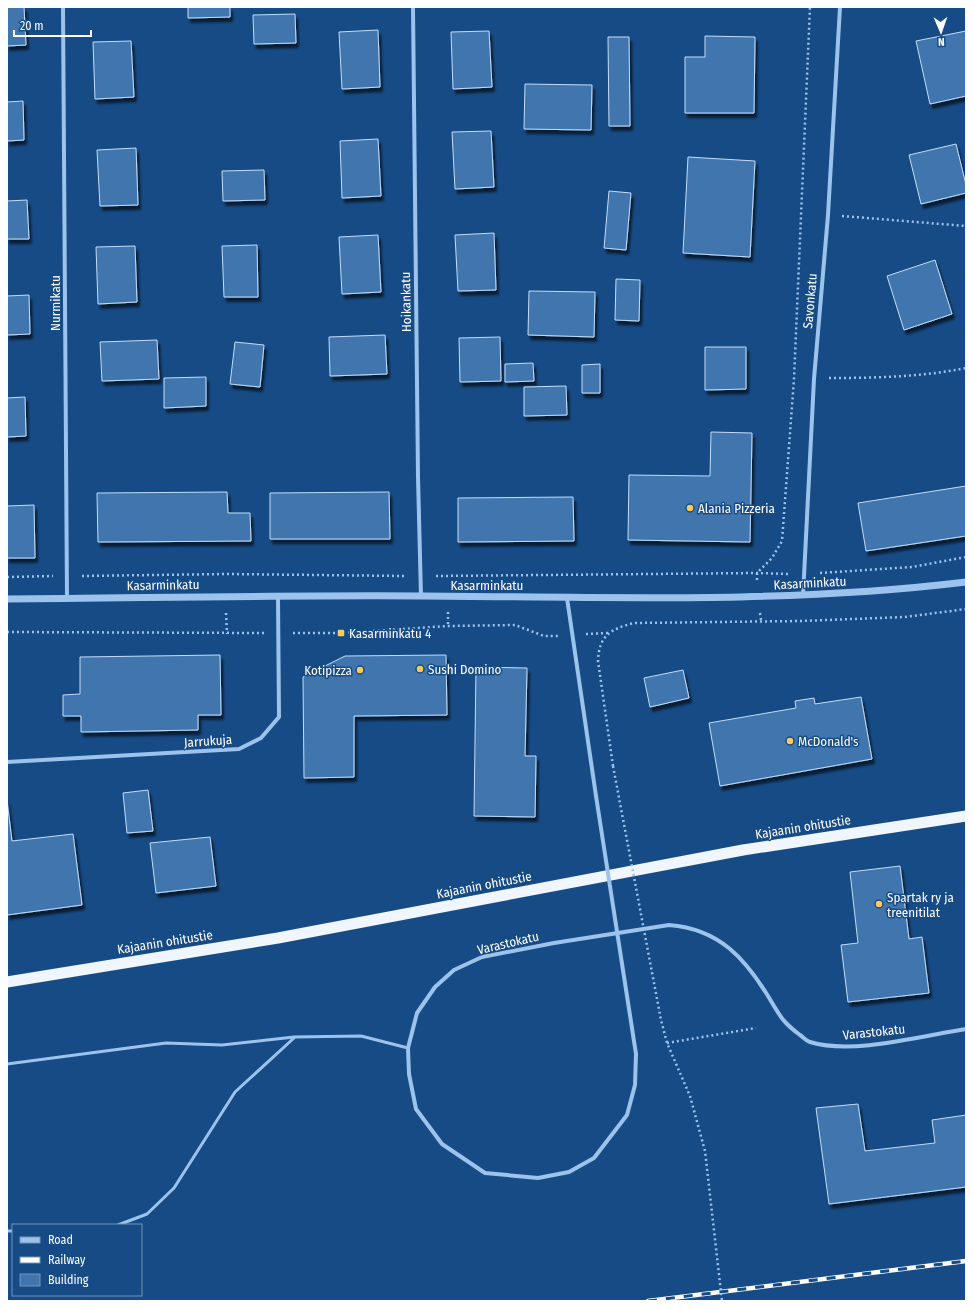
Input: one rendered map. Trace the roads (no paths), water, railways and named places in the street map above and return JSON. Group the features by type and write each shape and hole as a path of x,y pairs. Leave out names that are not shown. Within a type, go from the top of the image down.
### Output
{"highway":[{"name":"Kajaanin ohitustie","path":"7,982 278,938 743,850 966,816"}],"street":[{"name":"Nurmikatu","path":"63,7 67,598"},
{"name":"Hoikankatu","path":"413,7 421,596"},
{"name":"Savonkatu","path":"803,596 814,379 828,215 840,7"},
{"name":"Kasarminkatu","path":"7,598 421,596 758,598 901,590 966,582"},
{"name":"Jarrukuja","path":"7,762 239,749 261,738 279,717 278,597"},
{"name":"Varastokatu","path":"567,598 596,796 636,1054 635,1085 627,1114 594,1158 569,1172 538,1178 485,1173 442,1144 416,1108 409,1074 408,1048 417,1013 435,988 454,970 489,956 554,943 669,925 687,926 704,932 726,944 745,963 770,999 784,1023 809,1042 840,1046 872,1044 966,1029"}],"lane":[{"path":"7,1064 166,1043 222,1044 294,1037 361,1036 408,1048"},
{"path":"121,1224 147,1214 174,1188 235,1092 294,1037"}],"railway":[{"path":"648,1301 966,1261"}],"place":[{"name":"Alania Pizzeria","path":"690,508"},
{"name":"Kasarminkatu 4","path":"341,633"},
{"name":"Sushi Domino","path":"420,669"},
{"name":"Kotipizza","path":"360,670"},
{"name":"McDonald's","path":"790,741"},
{"name":"Spartak ry ja treenitilat","path":"879,904"}]}
